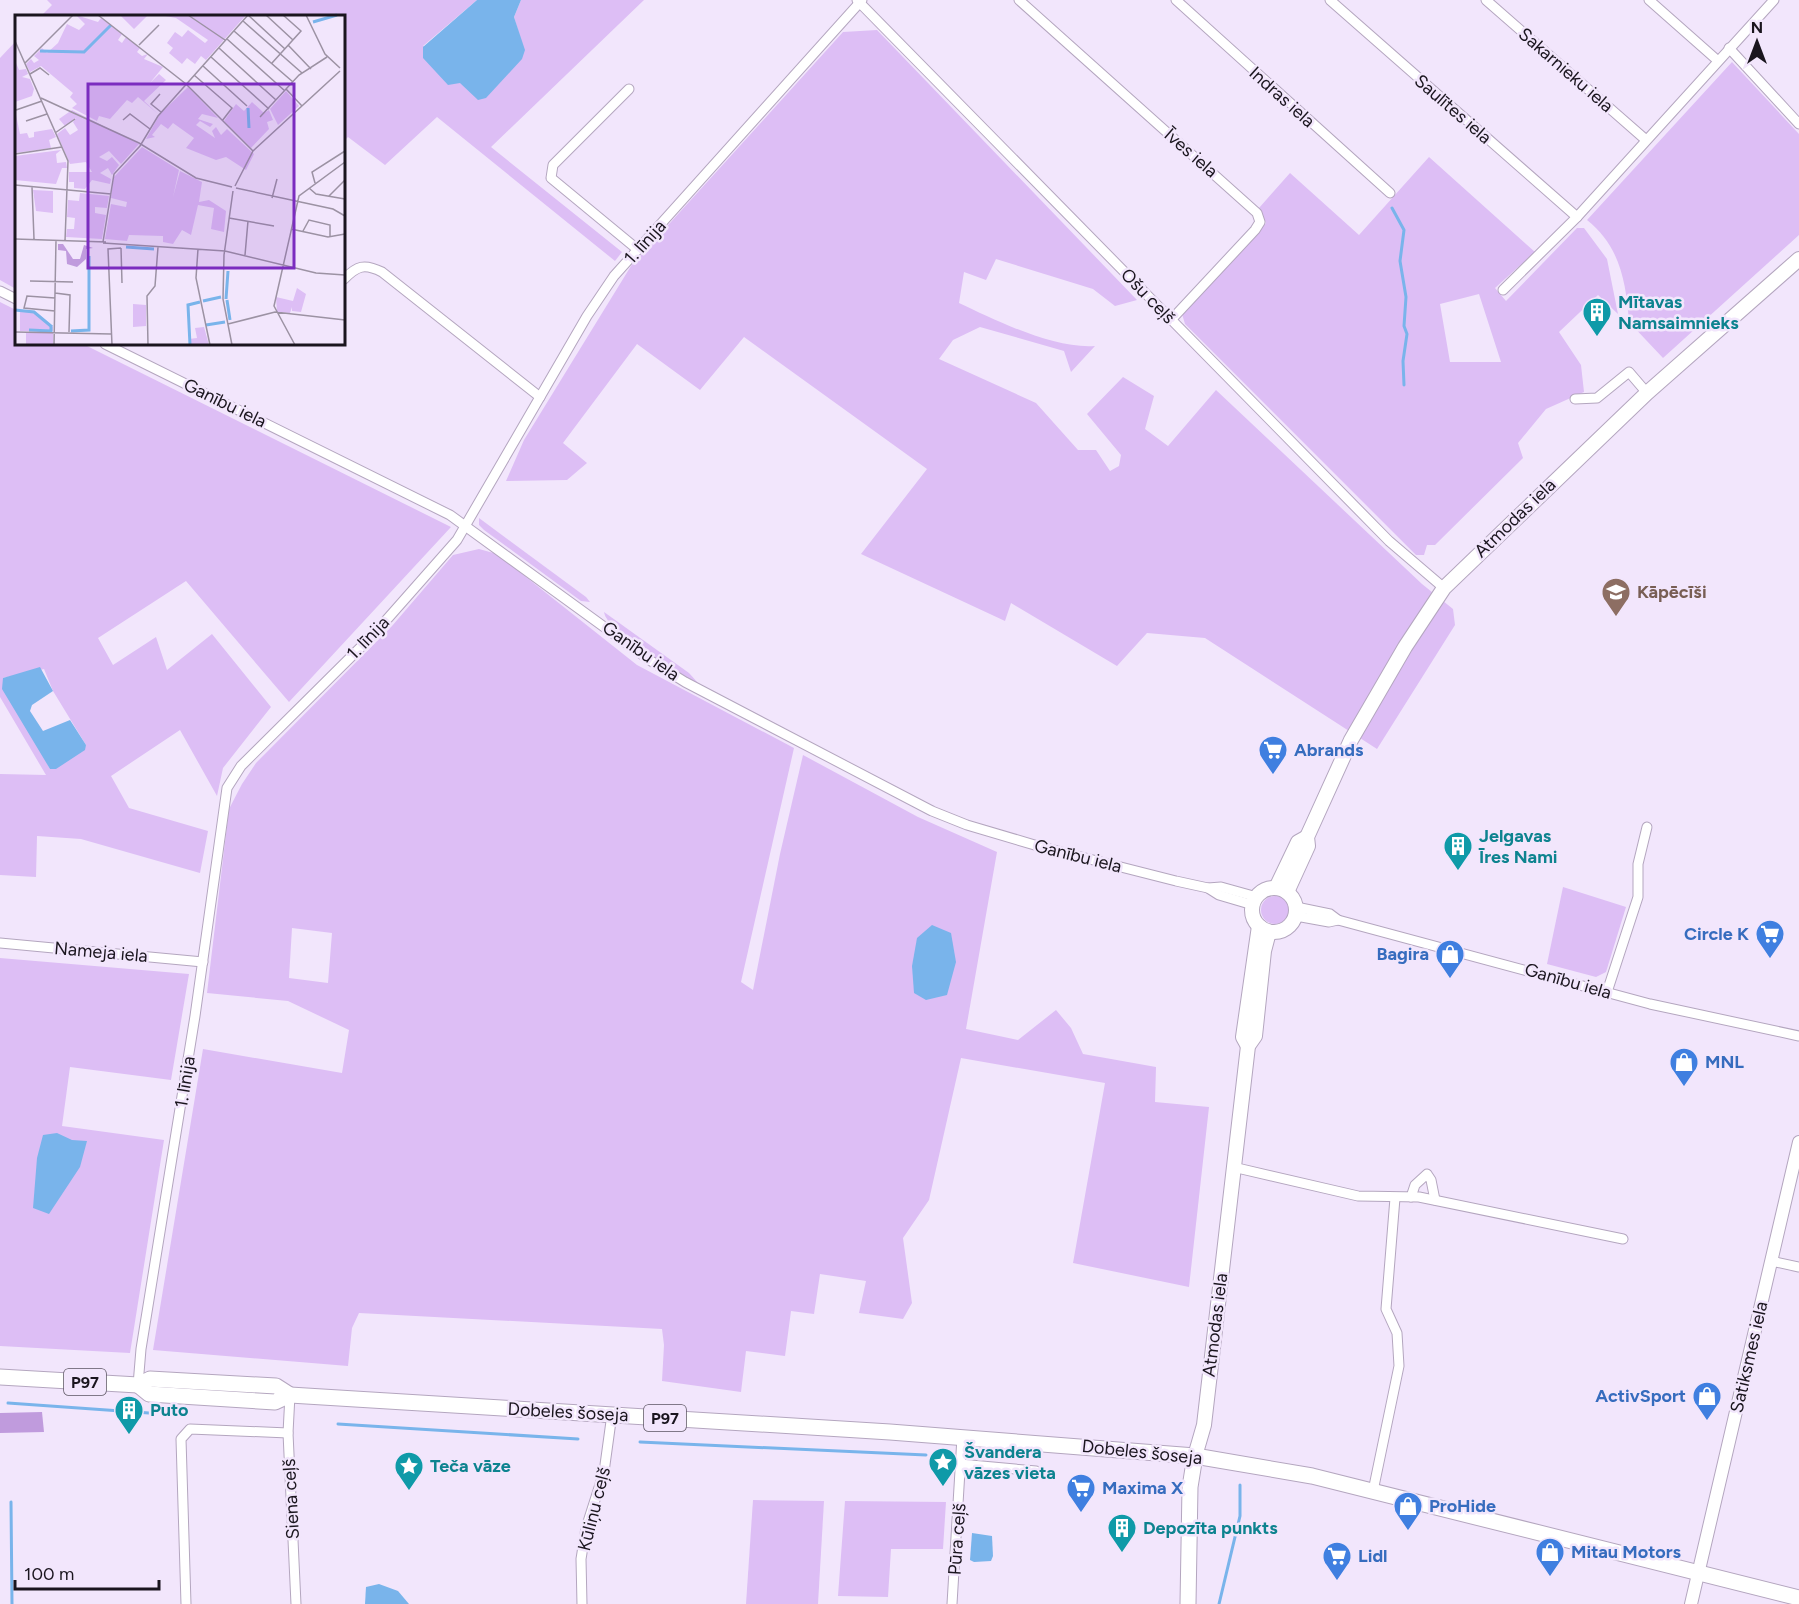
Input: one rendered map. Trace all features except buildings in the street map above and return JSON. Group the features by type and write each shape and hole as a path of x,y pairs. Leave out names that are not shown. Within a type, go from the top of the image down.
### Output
{"main road":[{"name":"Atmodas iela","path":"1282,890 1298,842 1307,837 1351,740 1405,646 1444,588 1647,393 1799,259"},
{"path":"1266,890 1282,890 1296,911 1289,927 1264,929 1253,917 1255,901 1266,890"},
{"name":"Atmodas iela","path":"1188,1604 1191,1487 1195,1456 1204,1425 1248,1046 1243,1037 1264,929"},
{"name":"Dobeles šoseja","path":"0,1377 138,1385 150,1379 276,1386 290,1395 962,1437 1195,1456 1312,1476 1799,1598"}],"street":[{"name":"Īves iela","path":"1019,0 1257,213 1260,222 1255,230 1171,320"},
{"name":"Indras iela","path":"1176,0 1390,193"},
{"name":"Saulītes iela","path":"1330,0 1577,217"},
{"name":"Sakarnieku iela","path":"1486,0 1646,140"},
{"path":"1649,0 1717,60"},
{"path":"1503,290 1577,217 1717,60 1774,0"},
{"name":"Ošu ceļš","path":"860,1 1389,541 1444,588"},
{"name":"1. līnija","path":"138,1385 203,962 227,788 241,766 374,634 467,526 482,495 587,316 614,276 731,148 860,1"},
{"path":"1729,48 1799,124"},
{"path":"629,89 553,165 551,178 637,249"},
{"path":"345,278 356,267 369,265 382,272 540,397"},
{"path":"0,291 15,298"},
{"name":"Ganību iela","path":"107,345 467,526 651,661 685,682 932,811 967,825 1038,846 1208,888 1221,887 1255,901"},
{"path":"1575,399 1597,398 1629,372 1647,393"},
{"path":"1607,992 1638,897 1638,864 1647,827"},
{"name":"Ganību iela","path":"1296,911 1329,922 1338,920 1717,1020 1799,1036"},
{"name":"Nameja iela","path":"0,943 203,962"},
{"name":"Satiksmes iela","path":"1690,1604 1799,1142"},
{"path":"1233,1167 1358,1196 1435,1200 1623,1239"},
{"path":"1411,1197 1415,1185 1427,1174 1431,1180 1435,1200"},
{"path":"1373,1491 1399,1366 1397,1333 1386,1309 1395,1198"},
{"path":"1771,1261 1799,1267"},
{"name":"Siena ceļš","path":"290,1395 288,1432 296,1604"},
{"name":"Kūliņu ceļš","path":"582,1604 581,1559 586,1528 604,1472 612,1414"},
{"path":"186,1604 181,1439 190,1429 288,1432"},
{"name":"Pūra ceļš","path":"952,1604 962,1437"},
{"path":"960,1464 1036,1471"}],"shaded area":[{"path":"47,0 477,0 423,46 524,50 514,17 521,0 644,0 491,147 622,252 615,261 437,117 385,165 348,137 345,140 345,15 42,15 52,5"},
{"path":"877,30 1137,300 1115,306 1093,289 996,259 986,280 964,272 959,303 1044,338 1079,346 1095,346 1071,372 1064,351 980,327 953,340 939,359 1036,403 1078,450 1096,450 1110,471 1119,466 1121,455 1087,414 1123,377 1154,396 1145,429 1168,446 1216,390 1422,584 1453,609 1455,625 1377,749 1205,638 1147,633 1117,666 1011,603 1005,621 861,554 927,469 744,337 700,390 637,344 563,443 587,463 567,480 506,481 524,440 631,266 843,32"},
{"path":"15,42 15,288 0,280 0,58"},
{"path":"1732,62 1799,134 1799,235 1663,358 1629,322 1623,279 1614,253 1598,230 1587,220"},
{"path":"1429,157 1535,252 1495,288 1506,301 1577,228 1584,228 1607,259 1618,314 1598,295 1559,332 1581,365 1584,392 1546,409 1518,443 1523,458 1435,545 1427,545 1424,555 1416,555 1185,324 1182,314 1266,223 1259,208 1290,173 1359,235","holes":["1479,294 1501,362 1450,362 1440,304"]},
{"path":"0,302 15,310 15,345 85,345 451,527 289,702 186,581 98,638 113,665 156,637 167,670 212,634 271,707 223,768 217,796 180,730 111,776 129,808 208,831 200,873 81,839 37,836 36,877 0,875 0,774 46,775 0,697","holes":["44,669 53,691 86,745 50,769 3,678"]},
{"path":"479,518 590,602 581,601 484,530 479,525"},
{"path":"479,549 497,554 637,665 794,748 741,982 753,990 780,854 803,755 918,817 997,852 966,1029 1018,1040 1056,1010 1071,1028 1083,1054 1156,1067 1155,1102 1209,1107 1189,1287 1073,1263 1105,1083 961,1058 929,1200 903,1238 912,1303 903,1319 859,1313 866,1281 820,1274 814,1314 791,1311 785,1356 746,1351 741,1392 662,1381 664,1345 662,1329 359,1313 352,1328 348,1366 153,1350 203,1049 342,1073 349,1030 288,1001 207,993 229,809 256,763 392,626 453,555","holes":["292,928 332,933 328,983 289,978"]},
{"path":"604,612 689,673 698,683 660,662 630,641 608,621"},
{"path":"1563,887 1626,907 1606,972 1596,977 1547,964"},
{"path":"1275,896 1285,900 1289,910 1285,920 1275,924 1265,920 1261,910 1265,900"},
{"path":"0,958 189,974 171,1080 70,1067 62,1126 164,1140 130,1353 0,1346"},
{"path":"42,1412 44,1432 0,1433 0,1413"},
{"path":"753,1500 824,1501 818,1604 746,1604"},
{"path":"845,1501 946,1502 943,1549 891,1549 888,1597 838,1596"}],"water":[{"path":"477,0 521,0 514,17 525,50 522,59 486,98 478,100 460,83 448,85 423,58 423,47"},
{"path":"40,667 53,691 32,705 30,711 43,731 70,720 86,745 85,750 56,769 50,769 2,689 3,678"},
{"path":"932,925 951,933 956,962 947,995 926,1000 914,993 912,966 917,938"},
{"path":"57,1133 72,1140 87,1141 80,1167 49,1214 33,1208 37,1158 43,1135"},
{"path":"972,1533 992,1536 991,1561 974,1562 970,1560"},
{"path":"379,1584 398,1591 409,1604 365,1604 366,1587"}],"waterway":[{"path":"1392,208 1404,230 1400,261 1406,297 1404,326 1407,334 1403,361 1404,385"},
{"path":"8,1403 149,1413"},
{"path":"338,1424 578,1439"},
{"path":"640,1442 926,1455"},
{"path":"1219,1604 1240,1516 1240,1485"},
{"path":"11,1502 12,1604"}],"place":[{"name":"Mītavas Namsaimnieks","path":"1597,338"},
{"name":"Kāpēcīši","path":"1616,618"},
{"name":"Abrands","path":"1273,776"},
{"name":"Jelgavas Īres Nami","path":"1458,872"},
{"name":"Circle K","path":"1770,960"},
{"name":"Bagira","path":"1450,980"},
{"name":"MNL","path":"1684,1088"},
{"name":"ActivSport","path":"1707,1422"},
{"name":"Puto","path":"129,1436"},
{"name":"Švandera vāzes vieta","path":"943,1488"},
{"name":"Teča vāze","path":"409,1492"},
{"name":"Maxima X","path":"1081,1514"},
{"name":"ProHide","path":"1408,1532"},
{"name":"Depozīta punkts","path":"1122,1554"},
{"name":"Mitau Motors","path":"1550,1578"},
{"name":"Lidl","path":"1337,1582"}]}
